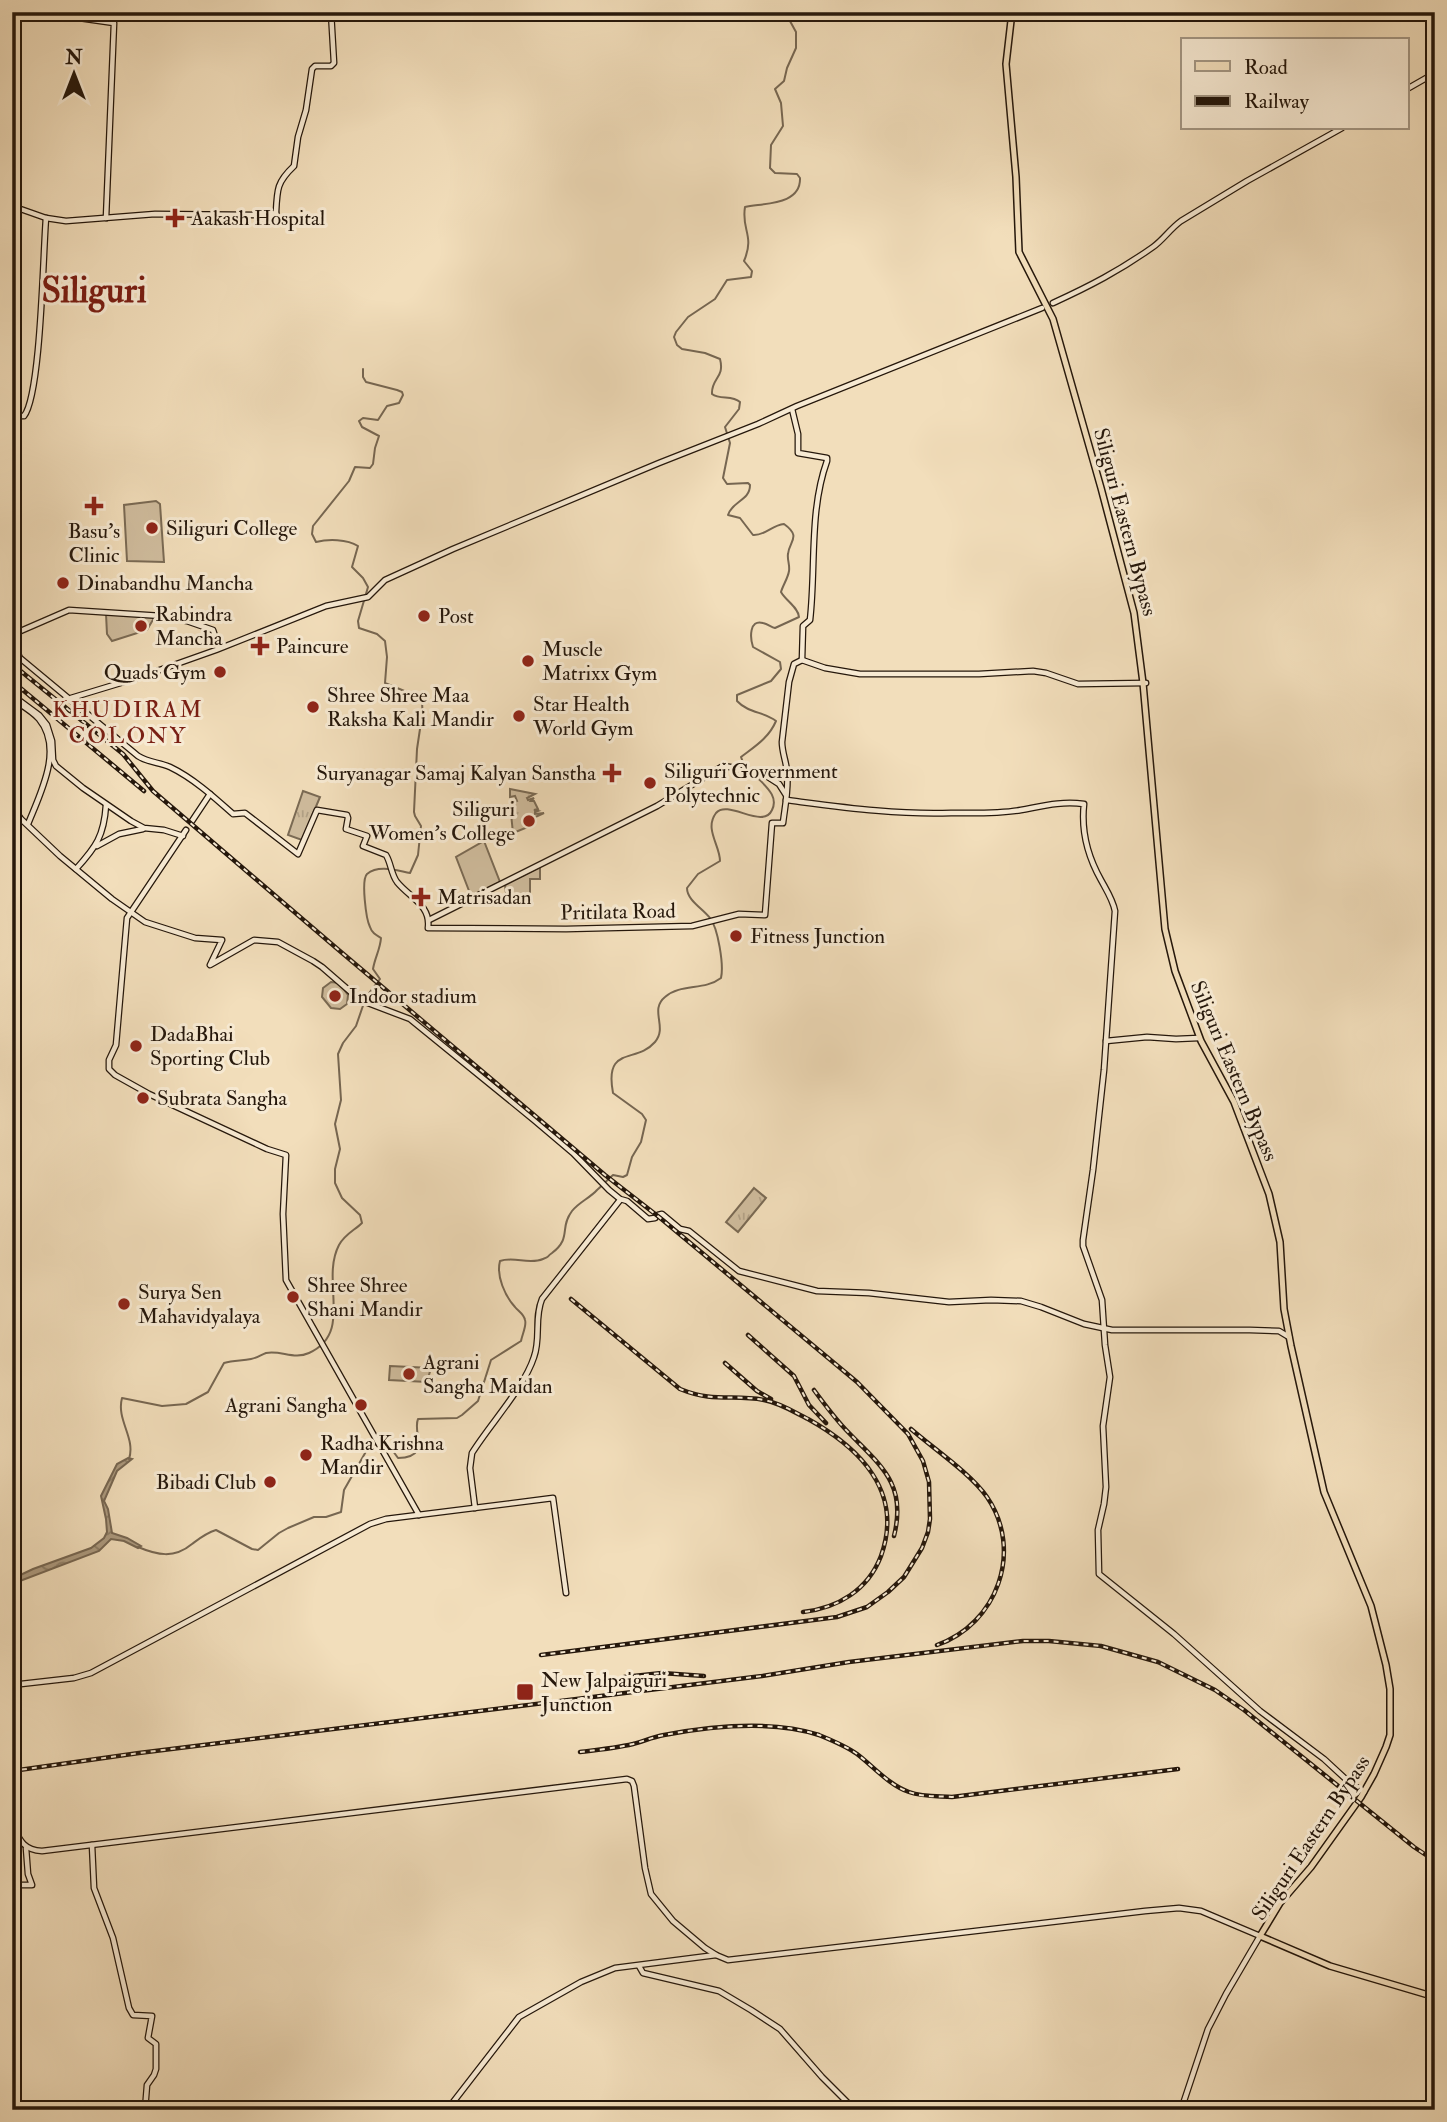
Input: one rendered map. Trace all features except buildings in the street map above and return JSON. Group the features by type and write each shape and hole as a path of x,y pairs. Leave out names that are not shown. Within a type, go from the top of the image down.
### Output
{"main road":[{"name":"Siliguri Eastern Bypass","path":"1013,12 1006,64 1016,171 1018,246 1023,262 1049,305 1134,613 1144,683 1167,929 1175,971 1199,1038 1234,1102 1269,1194 1280,1242 1286,1321 1324,1492 1371,1606 1389,1680 1390,1735 1365,1793 1311,1872 1283,1903 1261,1937 1330,1966 1435,1997"},
{"name":"Siliguri Eastern Bypass","path":"1167,929 1177,969 1201,1035 1239,1108 1274,1200 1283,1245 1289,1335"}],"street":[{"path":"37,12 114,23 106,218"},
{"path":"12,206 46,218 66,221 155,214 276,213 278,186 287,171 295,166 312,68 316,65 331,66 334,63 331,12"},
{"path":"1408,88 1435,73"},
{"path":"70,698 128,681 326,606 368,597 385,580 453,549 1049,305 1108,278 1156,245 1182,220 1338,130"},
{"path":"12,416 21,417 26,414 34,379 46,218"},
{"path":"792,409 798,434 798,453 827,457 814,542 812,605 810,621 803,626 802,660"},
{"path":"16,634 69,610 158,616 185,621 213,630 219,647"},
{"path":"12,626 16,634 19,657 142,759 169,767 210,794 233,814 247,814 298,854 318,809 347,815 346,829 367,835 363,846 386,855 399,883 426,910 429,920 657,806 723,765 737,768 748,775 762,775 775,781 787,798 822,806 949,813 1020,810 1055,802 1084,804 1085,841 1115,911 1106,1041 1083,1240 1102,1300 1110,1377 1103,1426 1106,1487 1098,1530 1099,1574 1174,1634 1268,1717 1365,1793"},
{"path":"787,798 788,773 782,752 785,712 794,664 802,660 825,668 860,674 1041,671 1078,684 1144,683"},
{"path":"12,697 34,715 44,727 49,741 50,768 28,824"},
{"path":"12,697 36,712 47,725 52,741 54,765 106,804 144,828"},
{"path":"192,821 210,794"},
{"name":"Pritilata Road","path":"429,920 428,928 566,929 692,926 739,914 765,915 772,823 783,823 787,798"},
{"path":"96,847 105,822 106,804"},
{"path":"12,806 50,847 145,922 195,938 222,940 210,965 254,940 278,942 322,967 360,1000 410,1019 573,1153 620,1199 627,1201 648,1220 663,1214 680,1229 690,1231 739,1271 817,1291 869,1293 949,1303 1021,1301 1084,1324 1121,1331 1160,1328 1275,1331 1289,1335"},
{"path":"76,869 96,847 119,834 144,828 183,836"},
{"path":"186,830 127,918 116,1045 109,1069 149,1094 267,1149 286,1155 283,1214 287,1283 415,1513"},
{"path":"1106,1041 1147,1037 1199,1038"},
{"path":"475,1508 470,1463 472,1453 532,1363 537,1349 537,1316 541,1299 620,1200"},
{"path":"1275,1331 1284,1327 1286,1321"},
{"path":"12,1685 74,1678 91,1673 370,1524 415,1513 553,1498 566,1592"},
{"path":"12,1825 25,1847 42,1851 627,1779 632,1781 634,1786 645,1868 652,1894 673,1921 716,1955 728,1960 1179,1908 1200,1911 1261,1937 1208,2029 1181,2110"},
{"path":"92,1845 94,1888 111,1931 129,2008 133,2015 152,2016 148,2038 156,2044 157,2061 155,2075 147,2085 145,2110"},
{"path":"12,1885 33,1885 28,1874 25,1847"},
{"path":"447,2110 519,2017 582,1982 615,1968 716,1955"},
{"path":"639,1966 643,1973 719,1991 774,2025 855,2110"}],"green space":[{"path":"156,501 160,504 164,562 127,561 124,505"},
{"path":"106,614 154,618 147,630 112,641 107,634"},
{"path":"510,789 535,794 527,798 534,798 531,801 534,801 538,809 534,810 538,811 535,814 544,813 531,819 533,825 513,833 510,804 517,801 515,796 510,797"},
{"path":"303,791 320,797 302,840 288,835"},
{"path":"484,841 500,882 471,896 456,857"},
{"path":"540,867 540,879 530,879 530,901 507,902 505,885"},
{"name":"Indoor stadium","path":"331,982 339,983 348,995 347,1004 340,1009 331,1008 322,997 323,988"},
{"path":"754,1188 766,1198 738,1232 726,1222"},
{"name":"Agrani Sangha Maidan","path":"390,1366 431,1368 427,1382 389,1380"}],"water":[{"path":"128,1458 132,1459 117,1471 104,1501 112,1533 141,1546 138,1548 124,1541 111,1539 99,1551 12,1584 12,1579 91,1548 104,1538 107,1532 101,1496 117,1464"}],"waterway":[{"path":"753,773 744,765 741,757 765,737 776,721 741,705 737,701 737,695 771,681 781,669 780,662 753,647 751,634 755,624 765,623 775,628 799,617 781,592 788,574 788,554 793,536 784,524 753,535 740,518 728,515 747,494 750,485 727,484 723,478 730,443 725,427 739,409 740,402 712,394 721,370 720,359 682,349 674,337 688,317 715,299 727,280 751,277 752,271 744,261 748,245 745,207 780,201 795,193 799,187 800,178 797,174 775,173 770,168 771,145 783,126 781,103 775,89 784,81 796,48 796,32 785,12"},
{"path":"129,1459 130,1444 122,1414 122,1398 162,1406 186,1404 208,1392 224,1363 253,1359 272,1352 303,1355 322,1344 330,1333 333,1320 334,1259 341,1241 362,1223 360,1215 342,1198 335,1183 340,1149 335,1124 341,1100 338,1054 356,1026 366,997 380,979 373,969 381,938 373,932 368,923 365,878 377,869 410,873 418,855 421,826 414,812 417,749 423,725 422,701 419,697 385,683 385,641 377,634 359,628 358,621 368,587 352,567 358,546 337,540 316,542 312,534 313,526 349,481 355,467 370,468 373,464 379,436 362,427 359,421 363,418 378,420 387,406 399,403 403,395 397,390 366,382 363,369"},
{"path":"138,1547 159,1554 172,1554 216,1530 258,1550 288,1528 314,1517 326,1517 341,1512 344,1490 368,1448 385,1440 398,1458 408,1457 418,1449 418,1419 457,1418 478,1401 491,1360 521,1341 525,1325 523,1316 502,1286 500,1261 538,1261 548,1257 562,1242 568,1217 575,1208 613,1175 627,1175 632,1157 641,1142 646,1120 642,1114 613,1093 613,1068 617,1062 647,1049 655,1042 660,1030 659,1007 665,997 678,990 721,978 721,956 716,930 710,918 689,896 687,888 698,874 720,861 712,831 716,813 729,809 761,817 772,810 774,800 757,777"}],"railway":[{"path":"12,664 123,754 153,791 341,952 605,1175 857,1382 908,1434 923,1461 929,1482 930,1519 922,1548 904,1577 867,1607 837,1617 541,1655"},
{"path":"12,681 144,791"},
{"path":"571,1299 680,1389 703,1396 753,1398 781,1405 845,1444 873,1474 882,1492 887,1512 887,1533 875,1568 860,1588 850,1595 828,1606 803,1612"},
{"path":"748,1335 794,1376 809,1405 826,1423"},
{"path":"725,1363 757,1391 771,1399"},
{"path":"814,1390 888,1477 897,1503 894,1536"},
{"path":"911,1429 980,1488 998,1518 1003,1540 1003,1562 989,1603 975,1621 958,1635 937,1645"},
{"path":"12,1771 762,1676 849,1662 1023,1641 1049,1641 1101,1646 1158,1662 1215,1690 1435,1861"},
{"path":"624,1677 662,1673 704,1676"},
{"path":"580,1752 620,1747 660,1736 702,1729 782,1727 819,1735 843,1746 888,1780 909,1792 925,1796 952,1797 1178,1769"}],"place":[{"name":"Aakash Hospital","path":"175,218"},
{"name":"Basu's Clinic","path":"94,506"},
{"name":"Siliguri College","path":"152,528"},
{"name":"Dinabandhu Mancha","path":"63,583"},
{"name":"Post","path":"424,616"},
{"name":"Rabindra Mancha","path":"141,626"},
{"name":"Paincure","path":"260,646"},
{"name":"Muscle Matrixx Gym","path":"528,661"},
{"name":"Quads Gym","path":"220,672"},
{"name":"Shree Shree Maa Raksha Kali Mandir","path":"313,707"},
{"name":"Star Health World Gym","path":"519,716"},
{"name":"Suryanagar Samaj Kalyan Sanstha","path":"612,773"},
{"name":"Siliguri Government Polytechnic","path":"650,783"},
{"name":"Siliguri Women's College","path":"529,821"},
{"name":"Matrisadan","path":"421,897"},
{"name":"Fitness Junction","path":"736,936"},
{"name":"Indoor stadium","path":"335,996"},
{"name":"DadaBhai Sporting Club","path":"136,1046"},
{"name":"Subrata Sangha","path":"143,1098"},
{"name":"Shree Shree Shani Mandir","path":"293,1297"},
{"name":"Surya Sen Mahavidyalaya","path":"124,1304"},
{"name":"Agrani Sangha Maidan","path":"409,1374"},
{"name":"Agrani Sangha","path":"361,1405"},
{"name":"Radha Krishna Mandir","path":"306,1455"},
{"name":"Bibadi Club","path":"270,1482"},
{"name":"New Jalpaiguri Junction","path":"525,1692"}],"district":[{"name":"Siliguri","path":"94,291"},
{"name":"KHUDIRAM COLONY","path":"128,722"}]}
